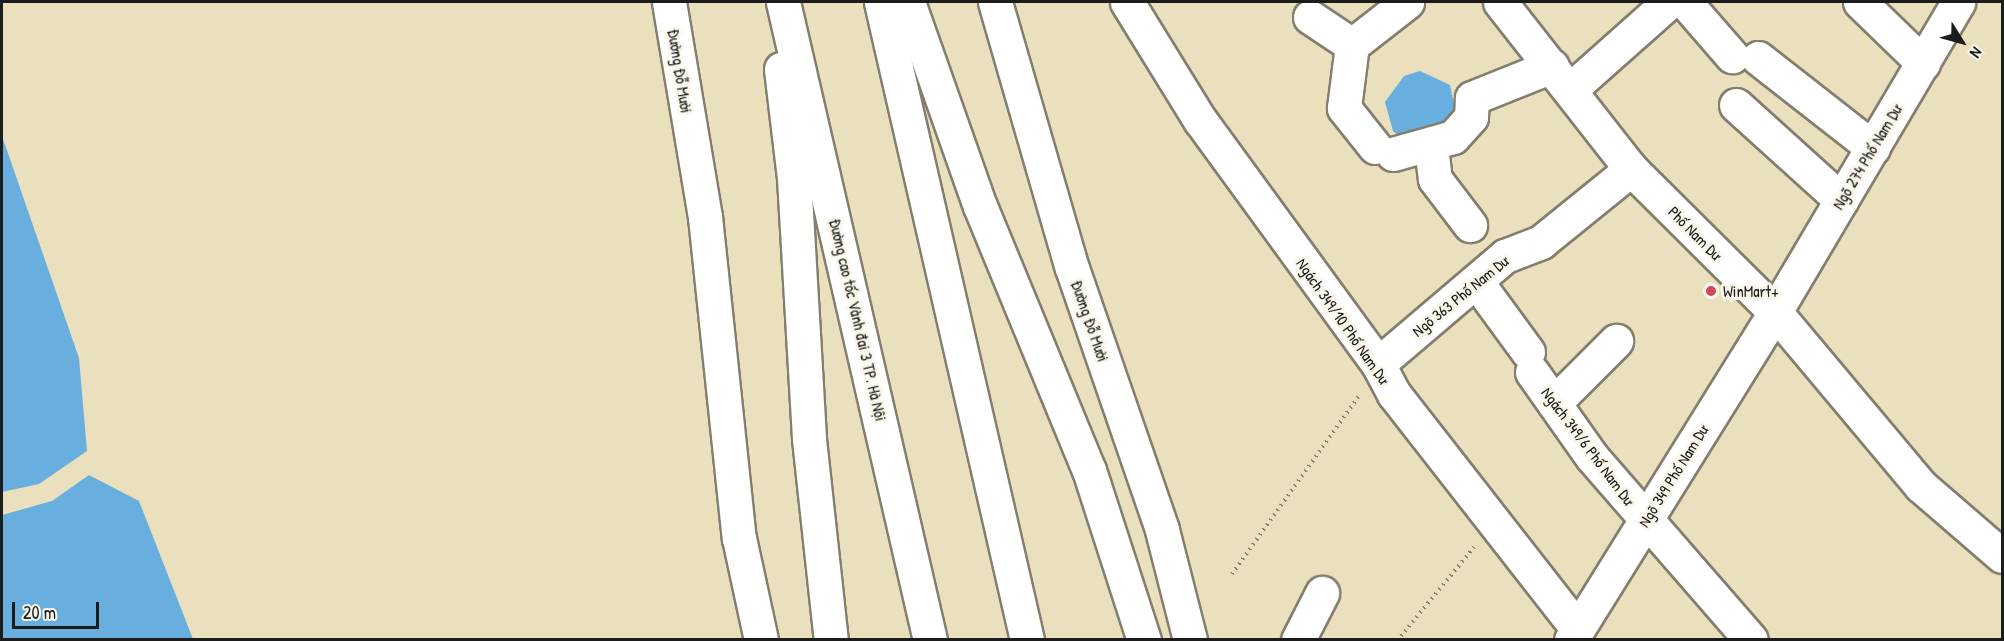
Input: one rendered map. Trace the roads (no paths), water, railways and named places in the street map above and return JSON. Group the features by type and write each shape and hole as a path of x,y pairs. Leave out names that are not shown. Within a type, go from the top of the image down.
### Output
{"main road":[{"name":"Đường Đỗ Mười","path":"669,2 705,217 739,538 761,639"},
{"path":"773,2 794,178 809,439 831,639"},
{"name":"Đường cao tốc Vành đai 3 TP. Hà Nội","path":"783,2 930,639"},
{"path":"881,2 1027,639"},
{"path":"908,2 980,206 1089,470 1144,639"},
{"name":"Đường Đỗ Mười","path":"995,2 1072,267 1162,530 1190,639"},
{"name":"Ngách 349/10 Phố Nam Dư","path":"1126,2 1200,120 1574,634"},
{"path":"1407,2 1352,45 1344,108 1384,151 1431,147 1465,124 1472,98 1562,77 1669,2"},
{"name":"Phố Nam Dư","path":"1500,2 1562,77 1631,169 1774,312 1921,486 2002,556"},
{"path":"1685,2 1745,57 1873,148"},
{"path":"1860,2 1923,63"},
{"name":"Ngõ 274 Phố Nam Dư","path":"1774,312 1958,2"},
{"path":"1310,17 1352,45"},
{"path":"1736,105 1841,200"},
{"path":"1431,147 1435,179 1470,225"},
{"name":"Ngõ 363 Phố Nam Dư","path":"1381,369 1505,256 1541,242 1631,169"},
{"name":"Ngách 349/6 Phố Nam Dư","path":"1476,281 1554,404 1645,520 1751,639"},
{"name":"Ngõ 349 Phố Nam Dư","path":"1574,634 1774,312"},
{"path":"1554,404 1616,341"},
{"path":"1298,639 1322,593"}],"water":[{"path":"1420,71 1450,85 1457,118 1406,141 1393,131 1385,102 1404,76"},
{"path":"2,136 79,358 87,451 39,484 2,492"},
{"path":"89,475 139,501 193,639 2,639 2,515 52,501"}],"place":[{"name":"WinMart+","path":"1711,291"}]}
